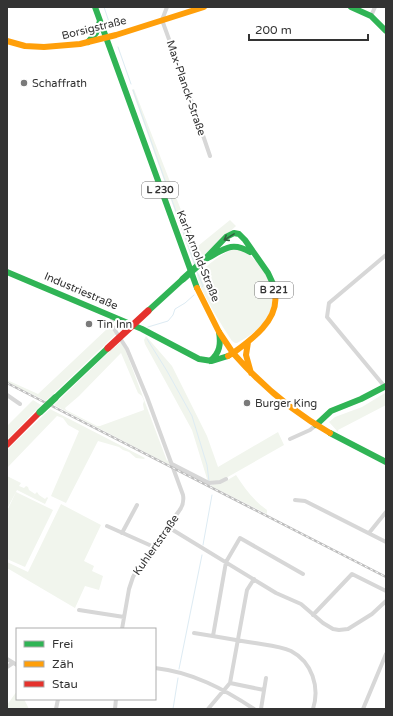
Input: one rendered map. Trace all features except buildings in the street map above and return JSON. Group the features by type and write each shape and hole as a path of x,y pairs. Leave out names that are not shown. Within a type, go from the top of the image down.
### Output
{"main road":[{"name":"Karl-Arnold-Straße","path":"95,7 196,288 219,332 233,353 251,374 277,397 316,425 386,462"},
{"name":"Borsigstraße","path":"7,41 21,45 63,48 106,38 204,7"},
{"path":"351,7 371,16 386,31"},
{"path":"86,43 95,35 100,21"},
{"name":"B 221","path":"203,262 214,248 233,233 238,234 242,236 267,272 274,288 275,302 267,324 248,342 233,353"},
{"name":"B 221","path":"7,445 108,348 203,262 227,247 233,245 244,247 254,254"},
{"name":"Industriestraße","path":"7,272 142,329 199,359 210,362"},
{"path":"210,362 220,349 219,332"},
{"path":"248,342 246,355 251,374"},
{"path":"210,362 220,360 233,353"},
{"path":"316,425 324,415 332,410 361,399 385,386"}],"street":[{"path":"162,20 167,7"},
{"path":"371,16 375,7"},
{"name":"Max-Planck-Straße","path":"162,20 192,100 210,156"},
{"path":"385,386 328,317 329,303 386,255"},
{"name":"Kuhlertstraße","path":"113,317 112,324 127,349 147,397 184,499 183,506 133,577 122,628"},
{"path":"7,395 20,404"},
{"path":"290,439 310,430 316,425"},
{"path":"171,464 209,484 226,479"},
{"path":"295,500 305,501 386,542"},
{"path":"122,533 137,505"},
{"path":"368,533 386,512"},
{"path":"107,526 154,547"},
{"path":"168,527 276,593 300,604 333,629 348,629 372,614 386,601"},
{"path":"213,636 226,562 240,538 304,574"},
{"path":"313,615 352,574 386,592"},
{"path":"208,709 230,683 247,590 254,579"},
{"path":"79,610 124,618"},
{"path":"194,633 239,640 284,649 291,652 304,661 314,680 316,690 313,709"},
{"path":"363,709 386,654"},
{"path":"7,659 15,664"},
{"path":"7,667 15,664"},
{"path":"156,668 192,676 225,690 254,709"},
{"path":"261,709 266,678"},
{"path":"230,683 264,690"}],"shaded area":[{"path":"134,89 181,210 198,246 230,220 236,226 194,265 132,90"},
{"path":"237,248 255,259 260,266 269,283 272,292 272,301 268,317 258,329 235,343 232,341 212,308 202,290 197,275 221,256"},
{"path":"111,327 116,334 46,401 7,382 7,380 38,394 108,328"},
{"path":"146,336 172,366 207,436 218,467 278,432 284,445 220,481 208,482 192,430 145,344 144,340"},
{"path":"121,342 125,349 167,461 168,460 170,465 54,405","holes":["121,353 138,393 142,396 144,401 144,410 100,426 97,426 66,410 65,408 79,396"]},
{"path":"385,393 386,405 338,430 338,432 329,422 335,417 362,407"},
{"path":"33,400 41,405 7,440 7,426"},
{"path":"50,409 145,458 136,458 129,452 119,447 98,441 66,503 51,496 79,431 68,425 63,418 57,416 7,468 7,450"},
{"path":"236,475 250,494 267,510 267,514 211,486 226,481"},
{"path":"7,476 21,483 19,486 24,488 26,486 28,487 29,490 35,494 37,492 45,499 47,497 48,498 45,504 17,490 7,509"},
{"path":"16,492 53,510 25,567 7,559 7,511"},
{"path":"61,504 101,525 84,561 94,566 92,571 103,576 99,590 85,586 75,608 7,568 7,562 28,572"},
{"path":"16,692 16,700 24,700 29,709 7,709 7,705"}],"waterway":[{"path":"104,7 109,22"},
{"path":"118,47 131,84"},
{"path":"133,90 195,265"},
{"path":"197,272 203,286 202,287"},
{"path":"148,327 168,321 173,315 175,309 194,295"},
{"path":"147,339 192,416 207,465 209,481"},
{"path":"203,545 212,495"},
{"path":"179,669 202,555"},
{"path":"173,709 178,678"}],"railway":[{"path":"7,383 386,577"}],"traffic: fast":[{"path":"95,7 197,288"},
{"path":"351,7 371,16 386,31"},
{"path":"88,42 96,33 100,21"},
{"path":"203,261 226,237 234,233 239,234 245,240 268,273 274,286 275,295"},
{"path":"208,258 224,249 233,247 238,247 250,252"},
{"path":"183,279 203,261"},
{"path":"7,272 142,329 199,359 212,361 228,356"},
{"path":"148,311 183,279"},
{"path":"210,361 216,355 219,348 219,332"},
{"path":"55,398 108,348"},
{"path":"316,425 331,411 361,399 386,386"},
{"path":"40,412 55,398"},
{"path":"330,433 386,462"}],"traffic: slow":[{"path":"7,41 25,46 44,47 80,44 116,35 204,7"},
{"path":"197,288 219,332 233,353 255,336 268,321 273,313 275,295"},
{"path":"248,342 246,355 251,373"},
{"path":"228,356 233,353 266,387 290,407 330,433"}],"traffic: jam":[{"path":"108,348 148,311"},
{"path":"7,445 40,412"}],"place":[{"name":"Schaffrath","path":"24,83"},
{"name":"Tin Inn","path":"89,324"},
{"name":"Burger King","path":"247,403"}]}
